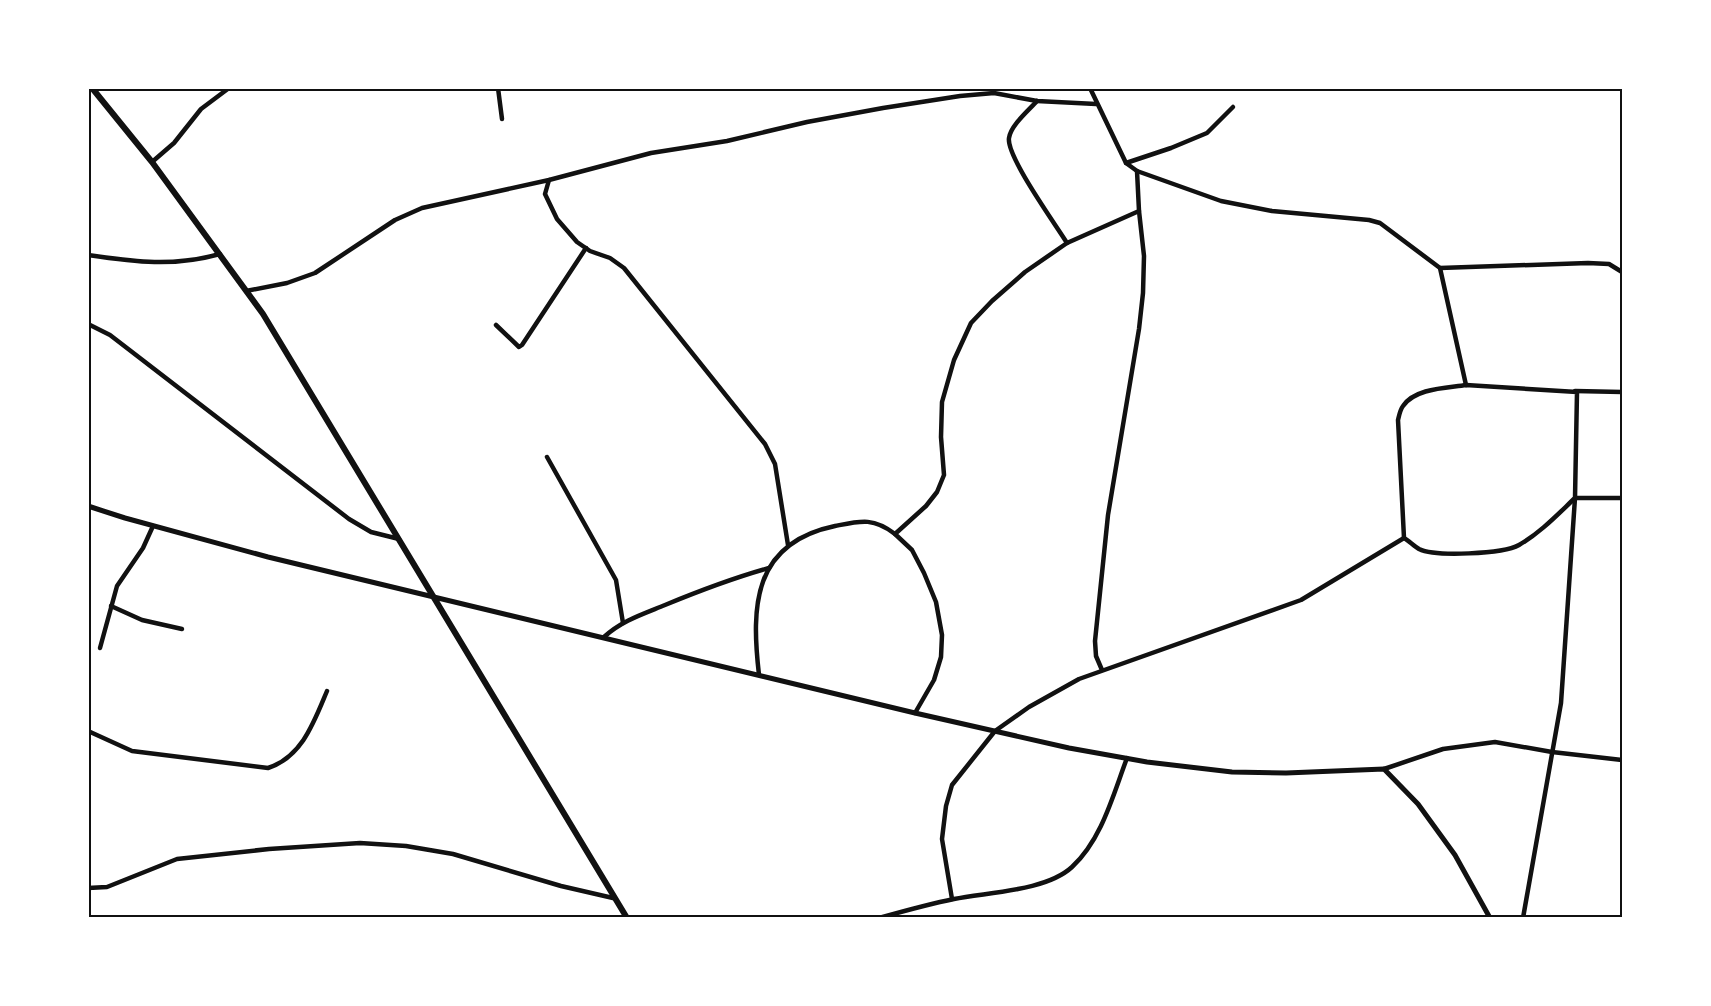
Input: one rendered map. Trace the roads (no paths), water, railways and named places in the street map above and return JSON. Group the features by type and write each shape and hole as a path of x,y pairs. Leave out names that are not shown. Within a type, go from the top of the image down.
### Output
{"main road":[{"path":"92,88 152,162 263,314 627,918"}],"street":[{"path":"152,162 174,143 201,109 229,88"},
{"path":"498,88 502,119"},
{"path":"1090,88 1126,163 1137,171 1221,201 1272,211 1370,219 1380,223 1440,268 1588,263 1610,264 1623,272"},
{"path":"246,291 287,283 315,273 395,220 422,208 549,180 651,153 727,141 807,122 993,91 1037,101 1096,104"},
{"path":"1037,101 1014,128 1009,138 1012,154 1067,243"},
{"path":"1126,163 1207,133 1233,107"},
{"path":"1102,670 1096,656 1095,641 1108,515 1143,293 1144,256 1138,211 1137,171"},
{"path":"549,180 545,194 557,219 577,242 610,258 624,268 765,444 775,464 789,545"},
{"path":"895,534 926,506 937,492 944,475 940,437 942,402 954,360 971,323 1025,272 1067,243 1138,211"},
{"path":"496,325 519,347 522,345 586,248"},
{"path":"88,255 176,263 197,261 220,254"},
{"path":"1440,268 1466,385"},
{"path":"88,324 110,335 348,519 371,532 399,539"},
{"path":"1404,538 1398,420 1403,405 1430,390 1466,385 1572,392 1623,392"},
{"path":"1523,918 1561,703 1575,498 1577,392 1572,392"},
{"path":"547,457 616,580 623,623"},
{"path":"1404,538 1420,549 1436,553 1504,552 1518,546 1543,528 1575,498 1623,498"},
{"path":"88,506 268,557 915,713 1127,758 1232,772 1286,773 1384,769 1443,749 1495,742 1552,752 1623,760"},
{"path":"759,675 756,608 769,568 789,545 823,529 862,520 882,524 912,550 936,602 942,635 940,657 934,680 915,713"},
{"path":"100,648 117,586 143,548 153,526"},
{"path":"952,899 942,839 946,806 952,785 994,731 1029,707 1079,679 1301,600 1404,538"},
{"path":"604,637 615,626 728,580 769,568"},
{"path":"111,606 142,620 182,629"},
{"path":"88,731 132,751 268,768 287,759 309,734 327,691"},
{"path":"879,918 895,916 952,899 1029,886 1056,878 1072,867 1096,835 1127,758"},
{"path":"1384,769 1424,813 1455,855 1490,918"},
{"path":"88,888 107,887 177,859 269,849 360,843 406,846 453,854 561,886 613,898"}]}
